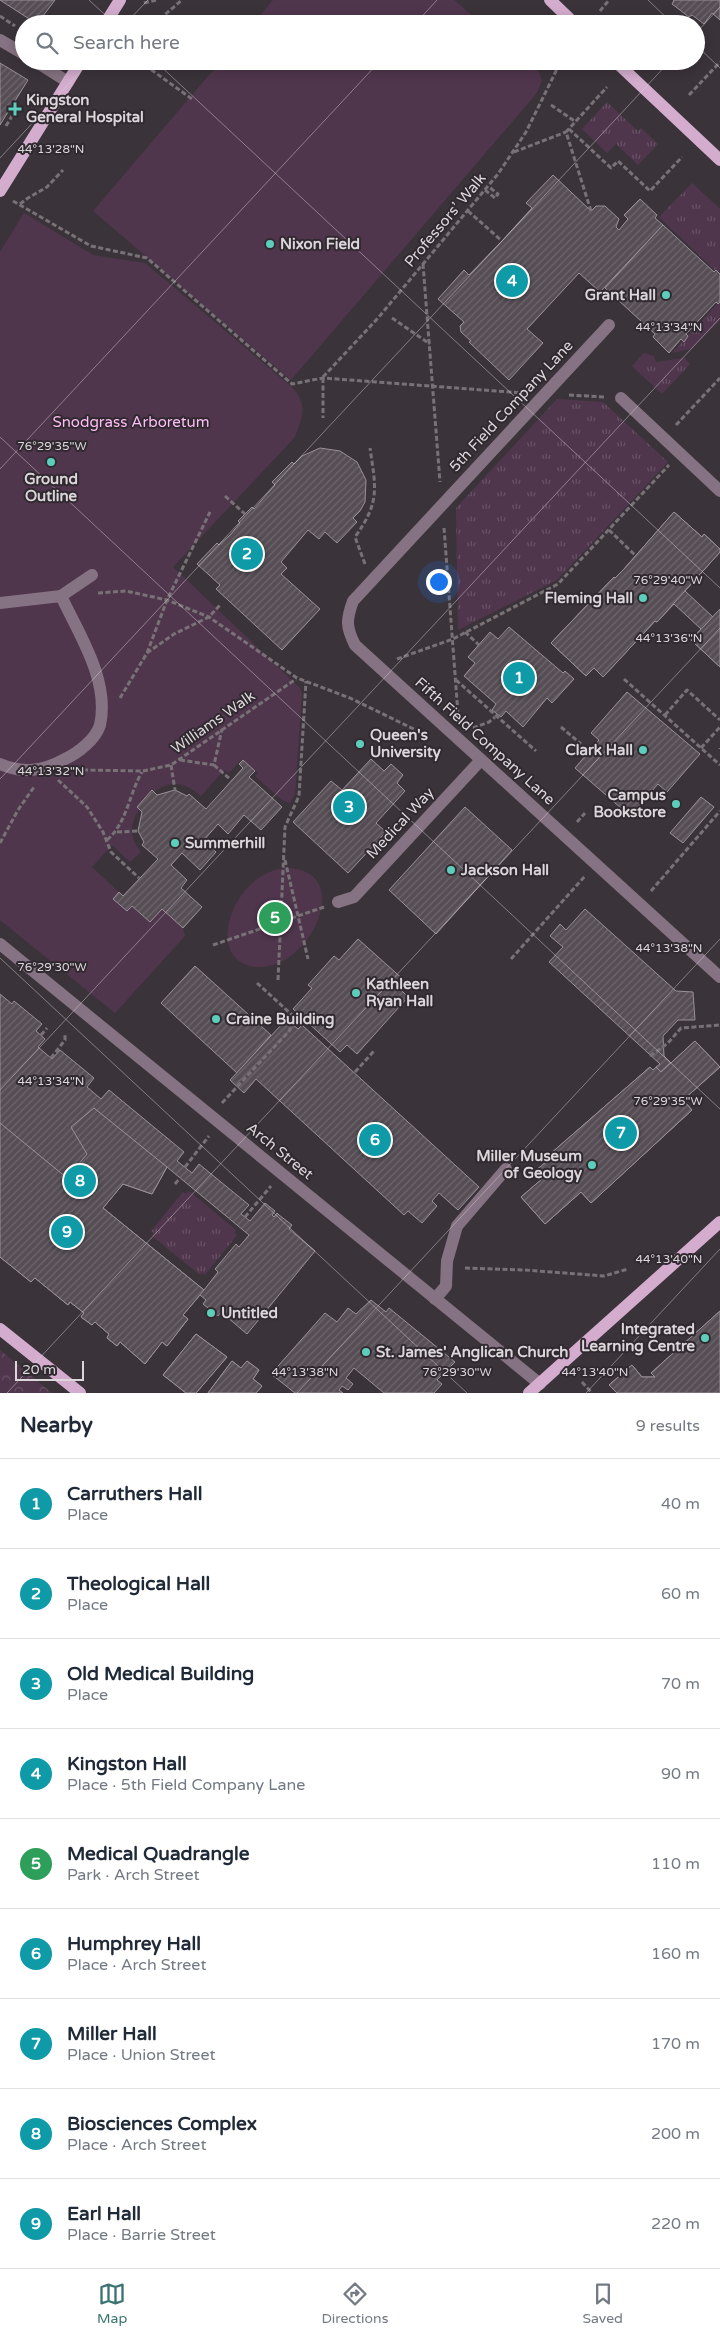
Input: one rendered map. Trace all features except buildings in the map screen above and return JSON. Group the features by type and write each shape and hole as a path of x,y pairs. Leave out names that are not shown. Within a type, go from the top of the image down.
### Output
{"main road":[{"path":"111,15 120,0"},
{"path":"550,0 566,15"},
{"path":"0,191 75,70"},
{"path":"625,70 720,160"},
{"path":"529,1393 720,1222"},
{"path":"0,1328 80,1393"}],"street":[{"path":"0,40 15,49"},
{"path":"49,70 68,82"},
{"name":"5th Field Company Lane","path":"440,507 608,326"},
{"path":"620,398 720,491"},
{"name":"Fifth Field Company Lane","path":"440,507 353,601 348,615 347,630 355,645 720,977"},
{"path":"0,603 62,596 92,575"},
{"path":"0,764 9,768 30,771 47,768 69,757 86,745 99,727 102,697 95,672 62,596"},
{"name":"Medical Way","path":"338,902 354,897 481,760"},
{"name":"Arch Street","path":"0,944 540,1384"},
{"path":"436,1299 446,1286 446,1268 457,1226 506,1169"}],"path":[{"path":"144,3 156,0"},
{"path":"164,15 182,0"},
{"path":"600,11 609,0"},
{"path":"689,95 720,62"},
{"path":"152,70 192,99"},
{"name":"Professors’ Walk","path":"322,378 423,264 468,211 514,152 540,106 557,70"},
{"path":"514,152 566,132 607,87"},
{"path":"551,105 576,122"},
{"path":"6,126 12,116"},
{"path":"570,129 611,168 618,161 650,191 682,157"},
{"path":"566,132 591,211"},
{"path":"63,170 47,187 20,204 91,246 147,258 292,384 322,378 433,387 620,398"},
{"path":"485,190 495,198 498,194 489,187"},
{"path":"468,211 502,241"},
{"path":"62,596 126,591 167,600 208,617 296,678 350,698 443,744 460,741 440,507 423,264"},
{"path":"392,318 430,344"},
{"path":"322,378 323,418"},
{"path":"664,438 720,378"},
{"path":"370,448 374,497 369,517 355,537 372,581"},
{"path":"378,666 452,639 558,584 680,454"},
{"path":"225,496 245,514"},
{"path":"124,692 147,653 167,600 210,512"},
{"path":"609,530 636,556"},
{"path":"147,653 174,634 208,617 220,605"},
{"path":"465,632 479,645"},
{"name":"Williams Walk","path":"77,769 143,772 172,765 296,678"},
{"path":"624,679 720,765"},
{"path":"456,680 494,717 536,751"},
{"path":"278,980 286,827 299,796 306,681"},
{"path":"665,716 687,690 720,720"},
{"path":"466,722 474,728 489,722 494,717"},
{"path":"701,748 720,726"},
{"path":"561,727 582,744"},
{"path":"214,765 222,729"},
{"path":"179,760 214,765 232,780"},
{"path":"172,765 175,790"},
{"path":"0,843 18,810 47,768 87,807 107,840 111,852 139,878"},
{"path":"107,840 116,832 130,795 143,772"},
{"path":"651,890 720,811"},
{"path":"577,822 584,813"},
{"path":"116,832 138,831"},
{"path":"284,854 308,959"},
{"path":"511,959 587,874"},
{"path":"213,945 338,902"},
{"path":"256,983 302,1024"},
{"path":"222,1104 290,1030 290,1014"},
{"path":"650,1056 668,1043 681,1028 720,1025"},
{"path":"41,1035 47,1028"},
{"path":"51,1058 65,1040 65,1035"},
{"path":"355,1072 374,1051"},
{"path":"184,1167 210,1136"},
{"path":"175,1184 180,1178"},
{"path":"245,1217 271,1186"},
{"path":"446,1268 525,1270 604,1276 628,1269"},
{"path":"582,1382 592,1393"}],"green space":[{"path":"273,0 454,0 472,15 260,15"},
{"name":"Nixon Field","path":"213,70 537,70 542,81 536,94 291,380 93,211"},
{"path":"607,102 638,131 641,128 658,144 638,165 616,144 607,153 582,129"},
{"path":"692,183 720,209 720,271 717,272 659,217"},
{"name":"Snodgrass Arboretum","path":"24,213 93,255 145,263 294,389 302,407 301,418 295,437 173,567 300,688 302,693 295,794 290,803 282,800 255,776 258,773 242,759 229,773 224,770 201,796 190,788 178,784 166,785 154,792 151,791 137,807 139,810 133,820 132,836 141,852 130,862 112,845 92,867 119,892 113,899 127,911 132,906 150,922 162,909 183,928 185,936 115,1013 0,920 0,252"},
{"path":"720,301 720,320 691,349 672,353"},
{"path":"644,353 654,356 656,362 684,358 690,364 662,394 632,366"},
{"path":"557,399 603,402 668,462 557,580 458,630 456,508"},
{"path":"287,868 308,873 319,885 322,901 318,920 308,938 294,954 276,964 256,967 240,961 230,950 228,934 231,917 239,899 251,884 268,873"},
{"path":"189,1191 236,1230 234,1233 237,1235 205,1275 202,1273 200,1275 152,1236 154,1233 151,1231 183,1192 186,1194"},
{"path":"0,1350 52,1393 0,1393"}],"place":[{"name":"Kingston General Hospital","path":"15,109"},
{"name":"Nixon Field","path":"270,244"},
{"name":"Kingston Hall","path":"512,281"},
{"name":"Grant Hall","path":"666,295"},
{"name":"Ground Outline","path":"51,462"},
{"name":"Theological Hall","path":"247,554"},
{"name":"Fleming Hall","path":"643,598"},
{"name":"Carruthers Hall","path":"519,678"},
{"name":"Queen's University","path":"360,744"},
{"name":"Clark Hall","path":"643,750"},
{"name":"Campus Bookstore","path":"676,804"},
{"name":"Old Medical Building","path":"349,807"},
{"name":"Summerhill","path":"175,843"},
{"name":"Jackson Hall","path":"451,870"},
{"name":"Medical Quadrangle","path":"275,918"},
{"name":"Kathleen Ryan Hall","path":"356,993"},
{"name":"Craine Building","path":"216,1019"},
{"name":"Miller Hall","path":"621,1133"},
{"name":"Humphrey Hall","path":"375,1140"},
{"name":"Miller Museum of Geology","path":"592,1165"},
{"name":"Biosciences Complex","path":"80,1181"},
{"name":"Earl Hall","path":"67,1232"},
{"name":"Untitled","path":"211,1313"},
{"name":"Integrated Learning Centre","path":"705,1338"},
{"name":"St. James' Anglican Church","path":"366,1352"}]}
